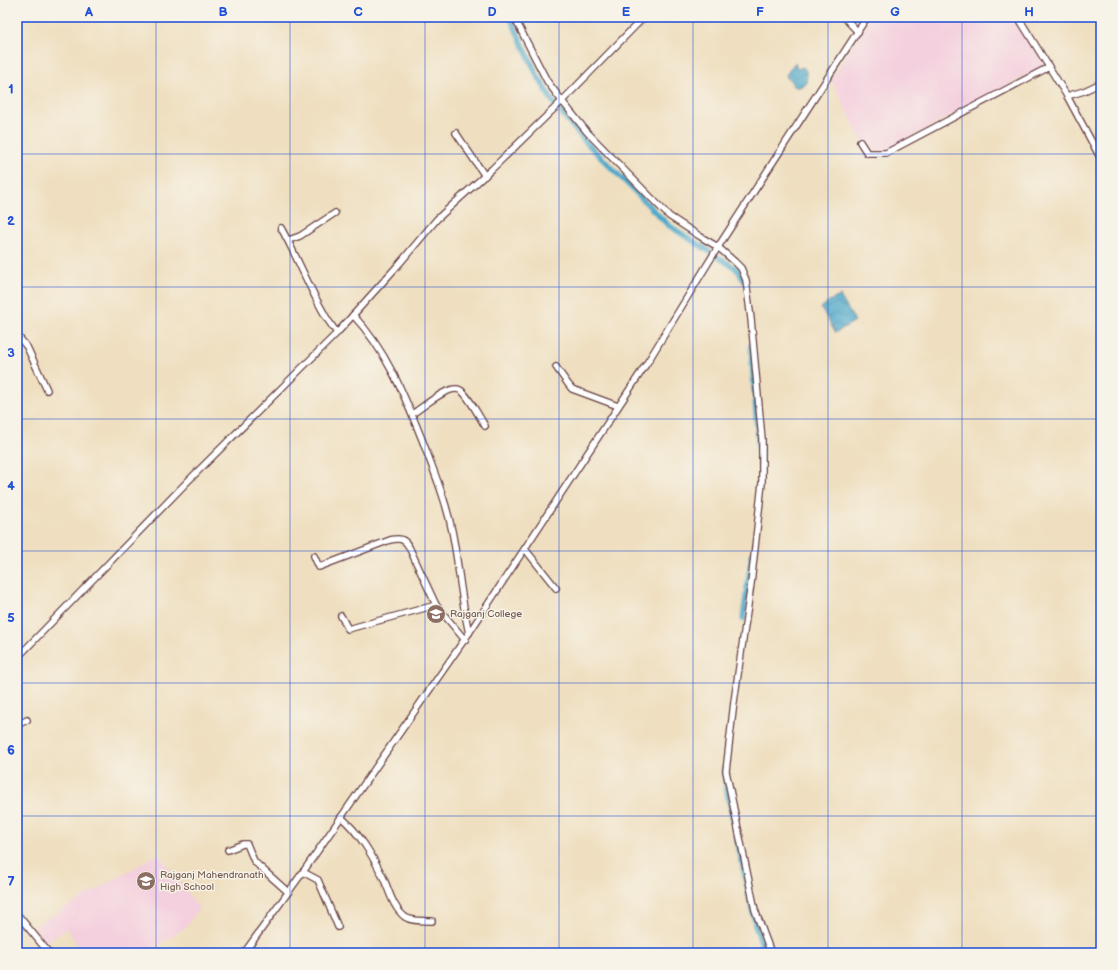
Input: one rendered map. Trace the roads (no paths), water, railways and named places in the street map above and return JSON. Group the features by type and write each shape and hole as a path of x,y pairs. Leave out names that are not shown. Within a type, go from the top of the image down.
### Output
{"street":[{"path":"514,17 558,104 669,216 701,237 716,251 741,268 746,280 752,319 762,439 762,483 726,771 755,910 771,953"},
{"path":"17,658 198,471 337,333 400,263 437,219 485,176 644,17"},
{"path":"844,17 858,32"},
{"path":"244,953 303,872 465,640 618,406 716,251 868,17"},
{"path":"1018,17 1067,96 1101,159"},
{"path":"860,142 867,153 886,153 1050,67"},
{"path":"1067,96 1084,91 1101,83"},
{"path":"456,133 485,176"},
{"path":"288,240 300,236 335,213"},
{"path":"281,228 325,316 337,333"},
{"path":"352,316 359,322 390,365 412,414 441,489 448,511 469,633"},
{"path":"17,335 27,347 47,390"},
{"path":"556,367 572,389 618,406"},
{"path":"412,414 446,391 458,389 462,390 466,395 485,426"},
{"path":"314,556 319,567 390,540 401,539 406,542 409,547 436,606 465,640"},
{"path":"525,549 556,588"},
{"path":"341,616 348,629 436,606"},
{"path":"17,725 27,720"},
{"path":"341,817 362,839 382,874 400,913 411,920 432,921"},
{"path":"228,850 243,844 247,844 254,861 288,892"},
{"path":"303,872 318,880 338,928"},
{"path":"17,914 50,953"}],"water":[{"path":"795,62 797,69 803,67 807,74 806,83 799,87 792,85 792,82 786,75"},
{"path":"840,296 855,321 835,332 821,308 829,301"}],"waterway":[{"path":"510,17 545,89 553,102 581,137 668,225 735,268 744,281"},
{"path":"751,345 760,468"},
{"path":"743,619 752,554"},
{"path":"724,769 726,787 756,928 765,953"}],"place":[{"name":"Rajganj College","path":"436,614"},
{"name":"Rajganj Mahendranath High School","path":"146,881"}]}
